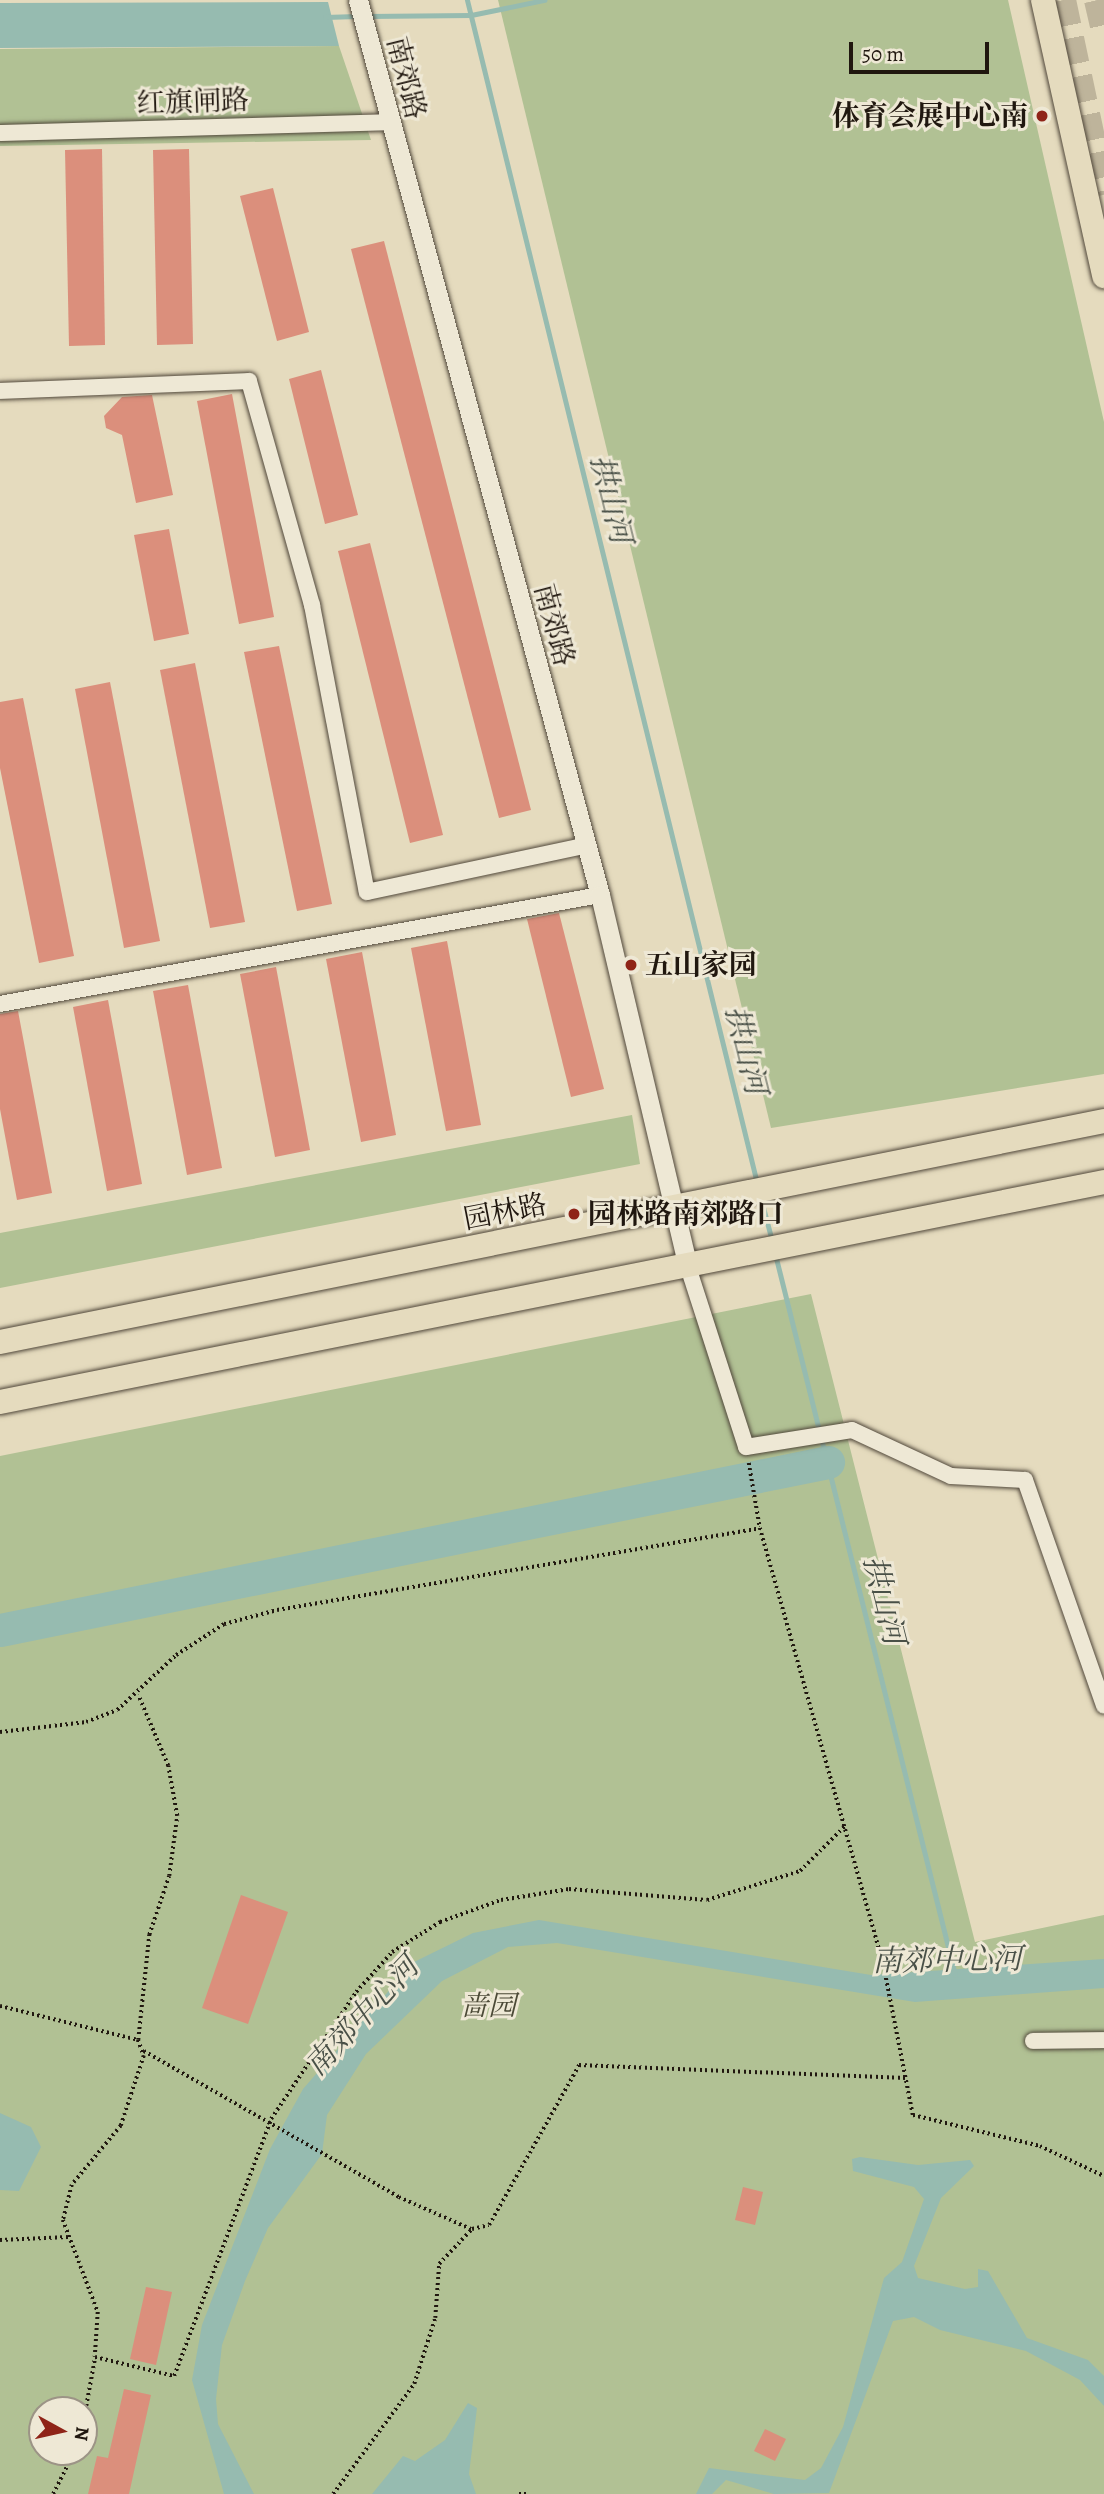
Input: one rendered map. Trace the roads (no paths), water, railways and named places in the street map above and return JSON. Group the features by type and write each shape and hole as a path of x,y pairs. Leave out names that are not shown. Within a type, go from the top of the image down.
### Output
{"main road":[{"path":"1044,0 1104,276"},
{"name":"园林路","path":"0,1342 1104,1121"},
{"path":"0,1402 1104,1182"}],"street":[{"name":"南郊路","path":"358,0 388,122 583,846 600,895 688,1267"},
{"name":"红旗闸路","path":"0,133 388,122"},
{"path":"0,391 249,381 312,605 367,892 583,846"},
{"path":"0,1004 600,895"},
{"path":"688,1267 746,1447 806,1442 852,1430 951,1476 1025,1480 1104,1706"},
{"path":"1033,2041 1104,2040"}],"water":[{"path":"328,2 339,46 0,48 0,3"},
{"path":"539,1920 871,1975 1104,1959 1104,1988 915,2002 557,1943 508,1947 442,1981 366,2054 327,2115 322,2154 268,2228 245,2281 222,2345 216,2399 218,2424 254,2494 224,2494 192,2380 202,2325 270,2149 303,2089 414,1962 473,1933"},
{"path":"0,2113 31,2127 41,2147 19,2191 0,2190"},
{"path":"860,2157 918,2165 970,2160 974,2166 941,2198 914,2266 918,2278 965,2289 978,2287 978,2269 988,2271 1027,2338 1088,2360 1104,2376 1104,2406 1080,2380 1026,2351 940,2330 914,2317 893,2321 829,2493 774,2494 726,2480 712,2494 696,2494 709,2468 805,2480 821,2468 843,2427 884,2278 902,2262 924,2199 914,2187 853,2171 852,2159"},
{"path":"468,2403 477,2408 469,2474 476,2494 372,2494 403,2456 415,2461 445,2440"}],"waterway":[{"name":"拱山河","path":"467,0 757,1183"},
{"path":"367,16 471,15 544,0"},
{"path":"325,17 357,16"},
{"name":"拱山河","path":"760,1196 772,1241"},
{"name":"拱山河","path":"775,1254 955,1975"},
{"path":"0,1630 828,1462"}],"tunnel":[{"path":"1063,0 1104,195"},
{"path":"1097,0 1104,30"}],"place":[{"name":"体育会展中心南","path":"1042,116"},
{"name":"五山家园","path":"631,965"},
{"name":"园林路南郊路口","path":"574,1214"}],"water label":[{"name":"南郊中心河","path":"947,1960"},
{"name":"南郊中心河","path":"362,2016"}],"park label":[{"name":"啬园","path":"488,2006"}]}
